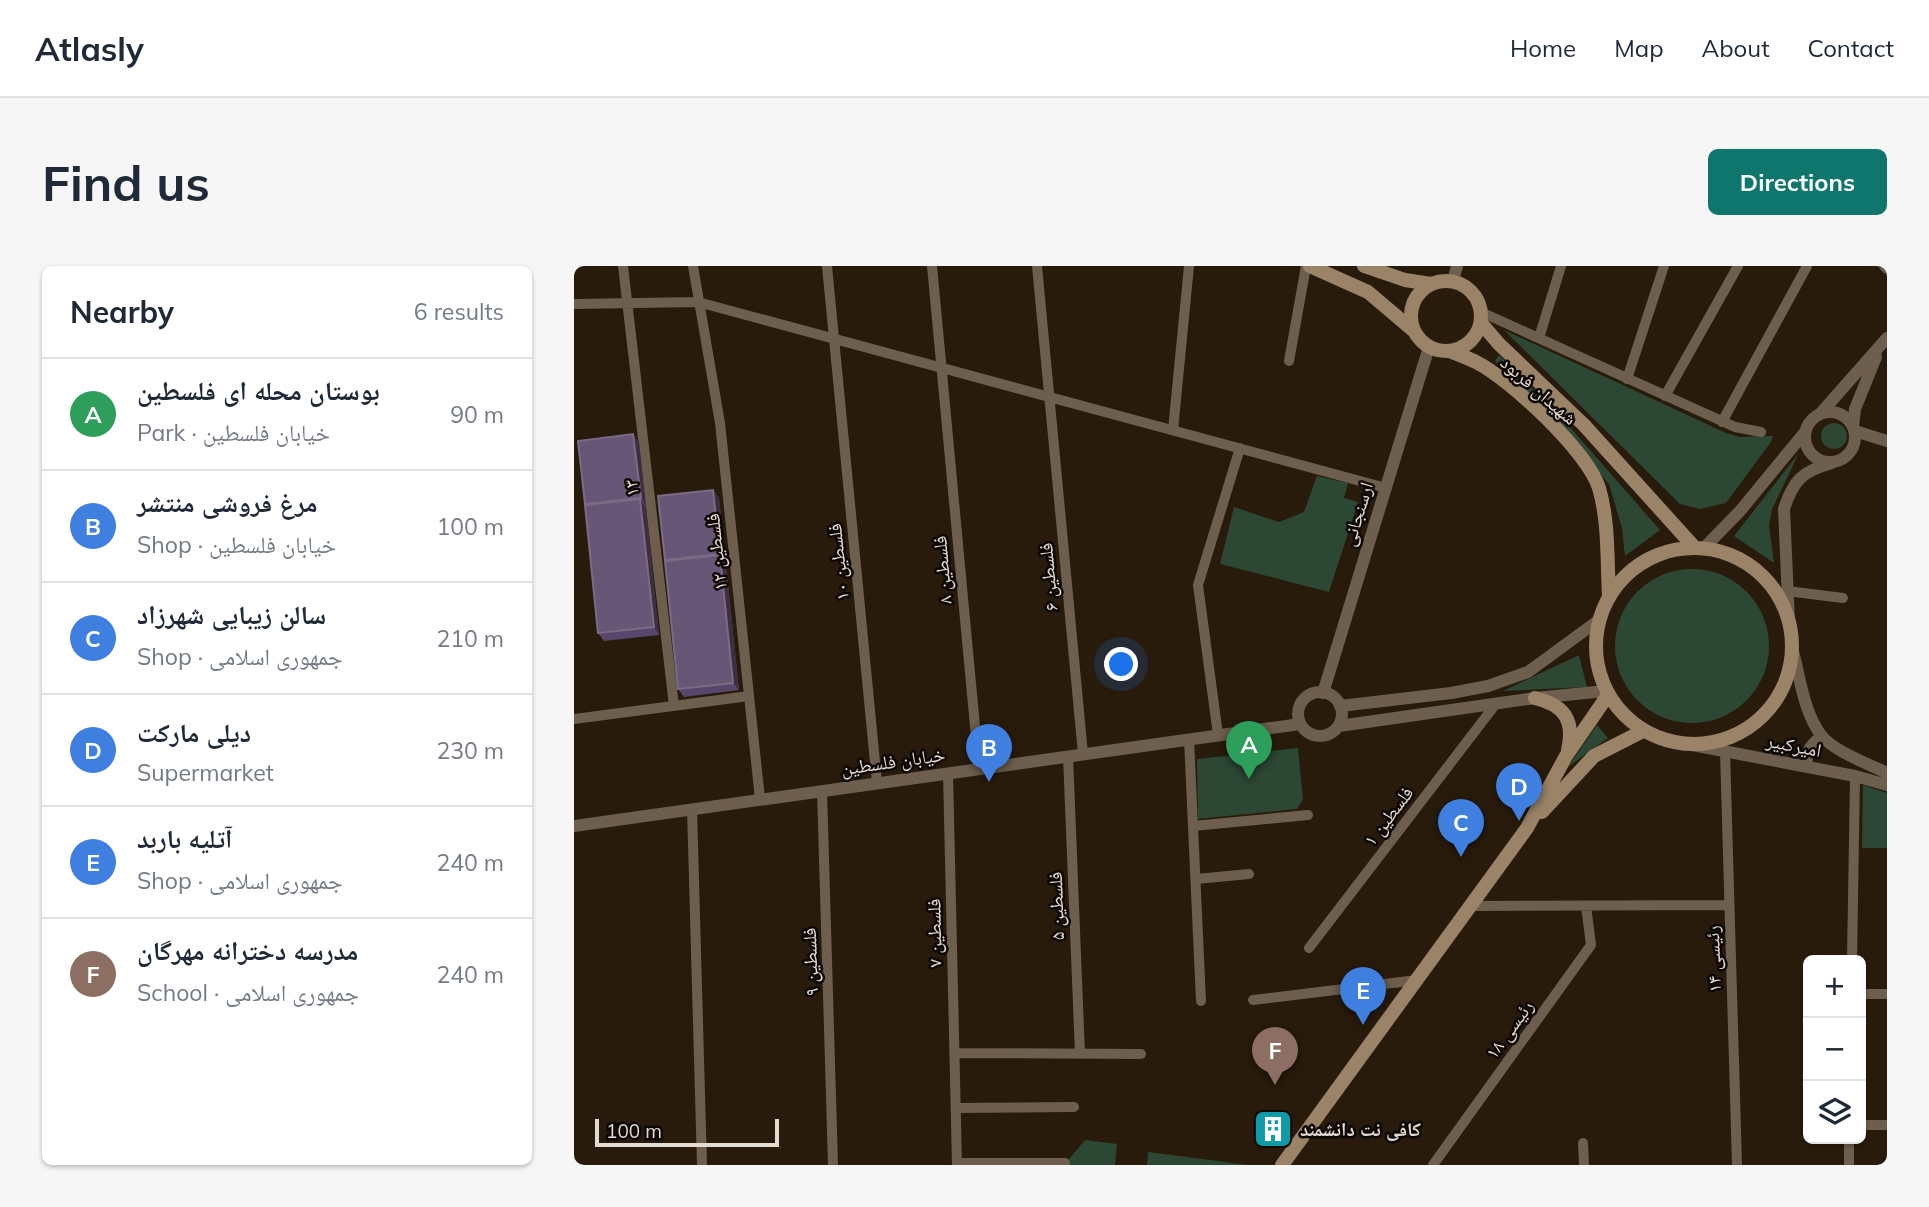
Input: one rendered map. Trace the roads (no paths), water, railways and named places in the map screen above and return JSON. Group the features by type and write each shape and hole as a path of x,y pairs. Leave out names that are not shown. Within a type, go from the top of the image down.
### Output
{"main road":[{"path":"1308,266 1368,292 1414,331 1420,340 1439,351 1450,351 1470,342 1477,333 1481,318 1472,292 1453,281 1432,284 1405,281 1364,266"},
{"path":"1414,331 1411,320 1415,299 1432,284"},
{"name":"شهيدان فربود","path":"1481,318 1499,344 1584,425 1699,548"},
{"name":"شهيدان فربود","path":"1450,351 1477,362 1506,383 1561,431 1584,461 1598,485 1604,512 1609,596"},
{"path":"1699,548 1721,551 1744,562 1765,578 1780,598 1789,622 1792,648 1788,673 1778,697 1762,717 1742,733 1718,742 1692,745 1667,741 1643,731 1623,715 1607,693 1598,671 1595,645 1599,620 1609,596 1626,576 1646,560 1670,551 1699,548"},
{"path":"1527,828 1566,756 1607,693"},
{"path":"1535,698 1551,702 1566,714 1570,733 1566,756"},
{"path":"1282,1165 1527,828 1594,757 1643,731"}],"street":[{"name":"۱۳","path":"623,266 674,706"},
{"name":"فلسطین ۱۲","path":"693,266 720,423 760,799"},
{"name":"فلسطین ۱۰","path":"827,266 877,783"},
{"name":"فلسطین ۸","path":"932,266 979,769"},
{"name":"فلسطین ۶","path":"1037,266 1083,754"},
{"path":"1173,430 1189,266"},
{"path":"1289,361 1308,266"},
{"path":"1453,281 1457,266"},
{"path":"1539,338 1561,266"},
{"path":"1627,379 1664,266"},
{"path":"1665,396 1738,266"},
{"path":"1722,422 1807,266"},
{"path":"574,304 698,302 1386,488"},
{"path":"1481,318 1539,338 1722,422 1761,432"},
{"path":"1699,548 1740,511 1805,432 1808,424 1884,342"},
{"path":"1789,622 1784,509 1789,493 1799,479 1812,469 1847,456 1852,450 1855,443 1855,409 1884,342"},
{"name":"ارسنجانی","path":"1323,693 1429,347"},
{"path":"1820,414 1836,412 1849,420 1854,429 1887,440"},
{"path":"1805,432 1811,454 1832,463"},
{"path":"1218,735 1198,585 1240,448"},
{"path":"1787,591 1843,598"},
{"path":"1340,706 1451,693 1498,683 1528,672 1599,620"},
{"path":"1792,648 1809,713 1822,737 1887,773"},
{"path":"1313,693 1330,695 1340,706 1342,713 1339,726 1332,733 1314,736 1300,724 1300,705 1313,693"},
{"path":"1339,726 1535,698 1607,693"},
{"path":"574,719 749,696"},
{"name":"فلسطین ۱","path":"1310,948 1494,705"},
{"name":"خیابان فلسطین","path":"574,825 1300,724"},
{"path":"1807,767 1806,759 1811,746 1822,737"},
{"path":"1189,739 1201,1001"},
{"name":"امیرکبیر","path":"1692,745 1855,776 1887,785"},
{"name":"رئیسی ۱۴","path":"1725,751 1737,1165"},
{"name":"فلسطین ۵","path":"1068,756 1080,1054"},
{"name":"فلسطین ۷","path":"948,773 957,1164"},
{"path":"1852,955 1855,776"},
{"name":"فلسطین ۹","path":"822,791 833,1165"},
{"path":"692,809 702,1165"},
{"path":"1193,826 1308,815"},
{"path":"1196,879 1249,874"},
{"path":"1470,906 1729,905"},
{"name":"رئیسی ۱۸","path":"1433,1165 1591,945 1586,906"},
{"path":"1253,1000 1417,980"},
{"path":"1866,994 1887,995"},
{"path":"955,1053 1141,1054"},
{"path":"956,1108 1074,1107"},
{"path":"1866,1125 1887,1125"},
{"path":"1583,1143 1584,1165"},
{"path":"1849,1144 1849,1165"},
{"path":"957,1164 1065,1163"}],"place":[{"name":"بوستان محله ای فلسطین","path":"1249,779"},
{"name":"مرغ فروشی منتشر","path":"989,782"},
{"name":"دیلی مارکت","path":"1519,821"},
{"name":"سالن زیبایی شهرزاد","path":"1461,857"},
{"name":"آتلیه باربد","path":"1363,1025"},
{"name":"مدرسه دخترانه مهرگان","path":"1275,1085"},
{"name":"کافی نت دانشمند","path":"1273,1129"}]}
